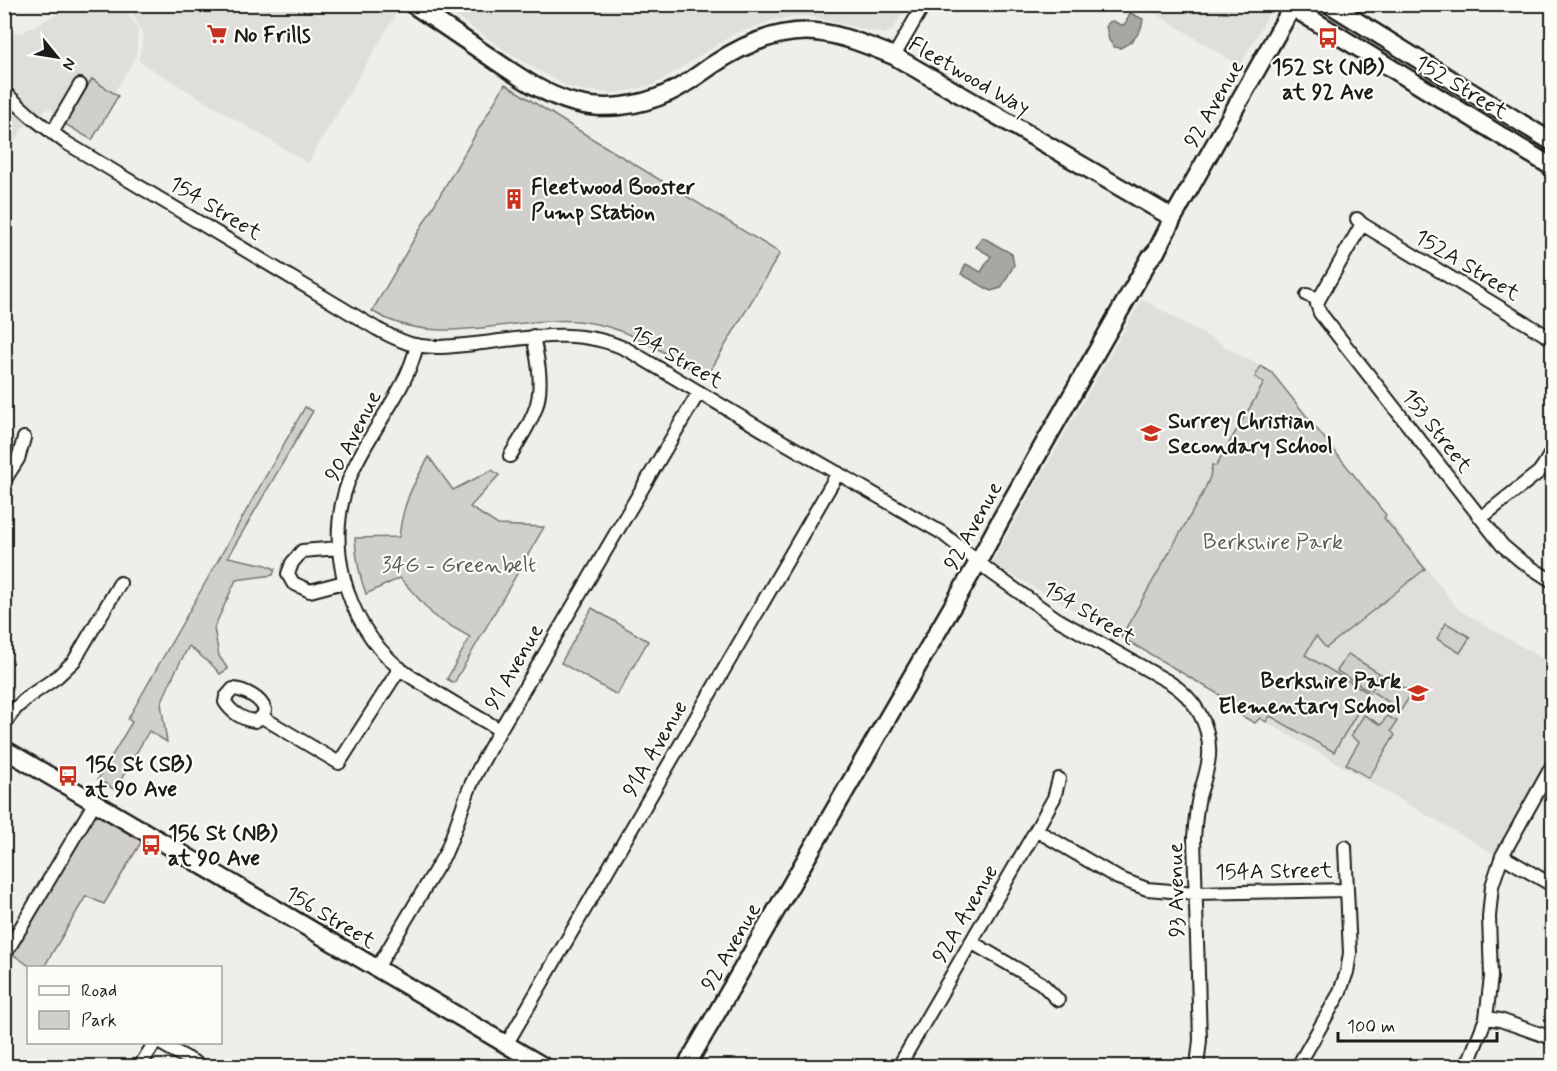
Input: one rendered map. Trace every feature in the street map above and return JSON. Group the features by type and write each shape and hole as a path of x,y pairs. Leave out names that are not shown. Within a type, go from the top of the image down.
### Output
{"street":[{"name":"Fleetwood Way","path":"412,4 546,93 576,104 593,106 629,105 659,97 682,86 739,48 762,39 790,33 815,32 858,42 894,56 1173,218"},
{"path":"894,56 924,4"},
{"name":"152 Street","path":"1329,4 1552,141"},
{"name":"152 Street","path":"1291,6 1552,167"},
{"name":"92 Avenue","path":"686,1066 978,562 1150,258 1156,252 1291,6"},
{"path":"52,133 80,85"},
{"name":"154 Street","path":"4,92 52,133 398,339 417,345 449,347 533,336 574,335 608,341 628,350 942,533 1057,619 1176,686 1191,700 1201,716"},
{"name":"153 Street","path":"1359,222 1313,297 1320,313 1502,545 1511,554 1552,581"},
{"name":"152A Street","path":"1359,222 1552,339"},
{"path":"510,456 533,414 539,395 533,336"},
{"name":"90 Avenue","path":"417,345 406,377 349,478 340,513 340,564 344,582 357,614 370,635 400,668 441,696 500,730"},
{"name":"91 Avenue","path":"377,968 445,854 477,770 699,392"},
{"path":"4,481 18,459 24,438"},
{"path":"1481,518 1539,472 1552,451"},
{"name":"91A Avenue","path":"506,1045 838,473"},
{"path":"339,548 302,551 292,563 288,574 293,583 310,591 344,582"},
{"path":"4,724 28,697 57,677 74,661 120,583"},
{"path":"262,717 339,764 400,668"},
{"name":"93 Avenue","path":"1197,1066 1200,1052 1200,1028 1195,818 1209,757 1207,730 1201,716"},
{"name":"156 Street","path":"4,748 543,1066"},
{"path":"1466,1066 1486,1018 1491,977 1489,917 1492,886 1502,856 1552,766"},
{"name":"92A Avenue","path":"899,1066 1054,798 1059,779"},
{"path":"5,953 95,802"},
{"name":"154A Street","path":"1036,830 1131,884 1147,889 1195,893 1347,890"},
{"path":"1298,1066 1339,994 1347,972 1350,953 1345,847"},
{"path":"1502,856 1552,885"},
{"path":"971,942 1041,983 1058,1000"},
{"path":"1486,1018 1500,1020 1546,1036"},
{"path":"140,1066 155,1044"},
{"path":"160,1044 201,1066"}],"shaded area":[{"path":"74,5 124,5 138,30 136,57 112,96 68,123 49,108 23,127 5,158 5,39"},
{"path":"127,5 380,5 396,14 308,163 138,61 144,36"},
{"path":"440,5 908,5 893,29 885,34 807,16 774,20 734,34 654,85 618,93 568,87 491,41"},
{"path":"1142,5 1267,5 1271,10 1240,66"},
{"path":"1130,13 1143,19 1141,29 1129,43 1120,48 1114,47 1109,40 1106,26 1113,21 1121,25 1125,24"},
{"path":"982,237 1012,254 1014,265 1001,288 991,291 961,274 966,264 981,272 991,256 976,247"},
{"name":"Surrey Christian Secondary School","path":"1142,299 1272,373 1121,637 991,563"},
{"name":"Berkshire Park Elementary School","path":"1386,515 1459,610 1552,664 1552,754 1494,854 1266,722"}],"green space":[{"path":"92,79 118,96 92,140 65,124"},
{"path":"505,84 780,253 706,378 661,350 629,334 596,324 552,321 447,330 421,328 396,322 372,311"},
{"name":"Berkshire Park","path":"1261,366 1272,373 1386,515 1384,518 1425,569 1326,648 1316,636 1305,655 1369,693 1334,752 1270,716 1266,722 1260,718 1255,723 1232,711 1230,701 1121,637 1203,493 1212,465 1216,466 1264,383 1255,377"},
{"path":"305,407 313,411 228,557 275,569 273,575 236,580 214,628 219,656 228,669 220,674 189,646 161,703 167,742 149,731 115,790 98,779 132,722 128,719"},
{"name":"34G - Greenbelt","path":"429,457 453,490 492,470 499,475 470,507 498,525 544,527 454,683 447,679 470,637 435,617 400,578 366,594 356,553 355,538 399,537 409,495"},
{"path":"592,608 648,641 617,695 561,663"},
{"path":"1446,623 1470,637 1460,653 1437,639"},
{"path":"1348,654 1379,673 1368,690 1337,671"},
{"path":"1381,674 1412,693 1401,710 1371,691"},
{"path":"1364,715 1381,725 1387,716 1397,721 1391,731 1395,735 1369,778 1346,764 1359,742 1351,736"},
{"path":"97,814 102,815 143,839 104,904 86,896 45,966 30,966 14,955 14,948 92,817"}],"place":[{"name":"No Frills","path":"217,34"},
{"name":"152 St (NB) at 92 Ave","path":"1328,38"},
{"name":"Fleetwood Booster Pump Station","path":"514,199"},
{"name":"Surrey Christian Secondary School","path":"1151,433"},
{"name":"Berkshire Park Elementary School","path":"1418,693"},
{"name":"156 St (SB) at 90 Ave","path":"68,776"},
{"name":"156 St (NB) at 90 Ave","path":"151,845"}]}
